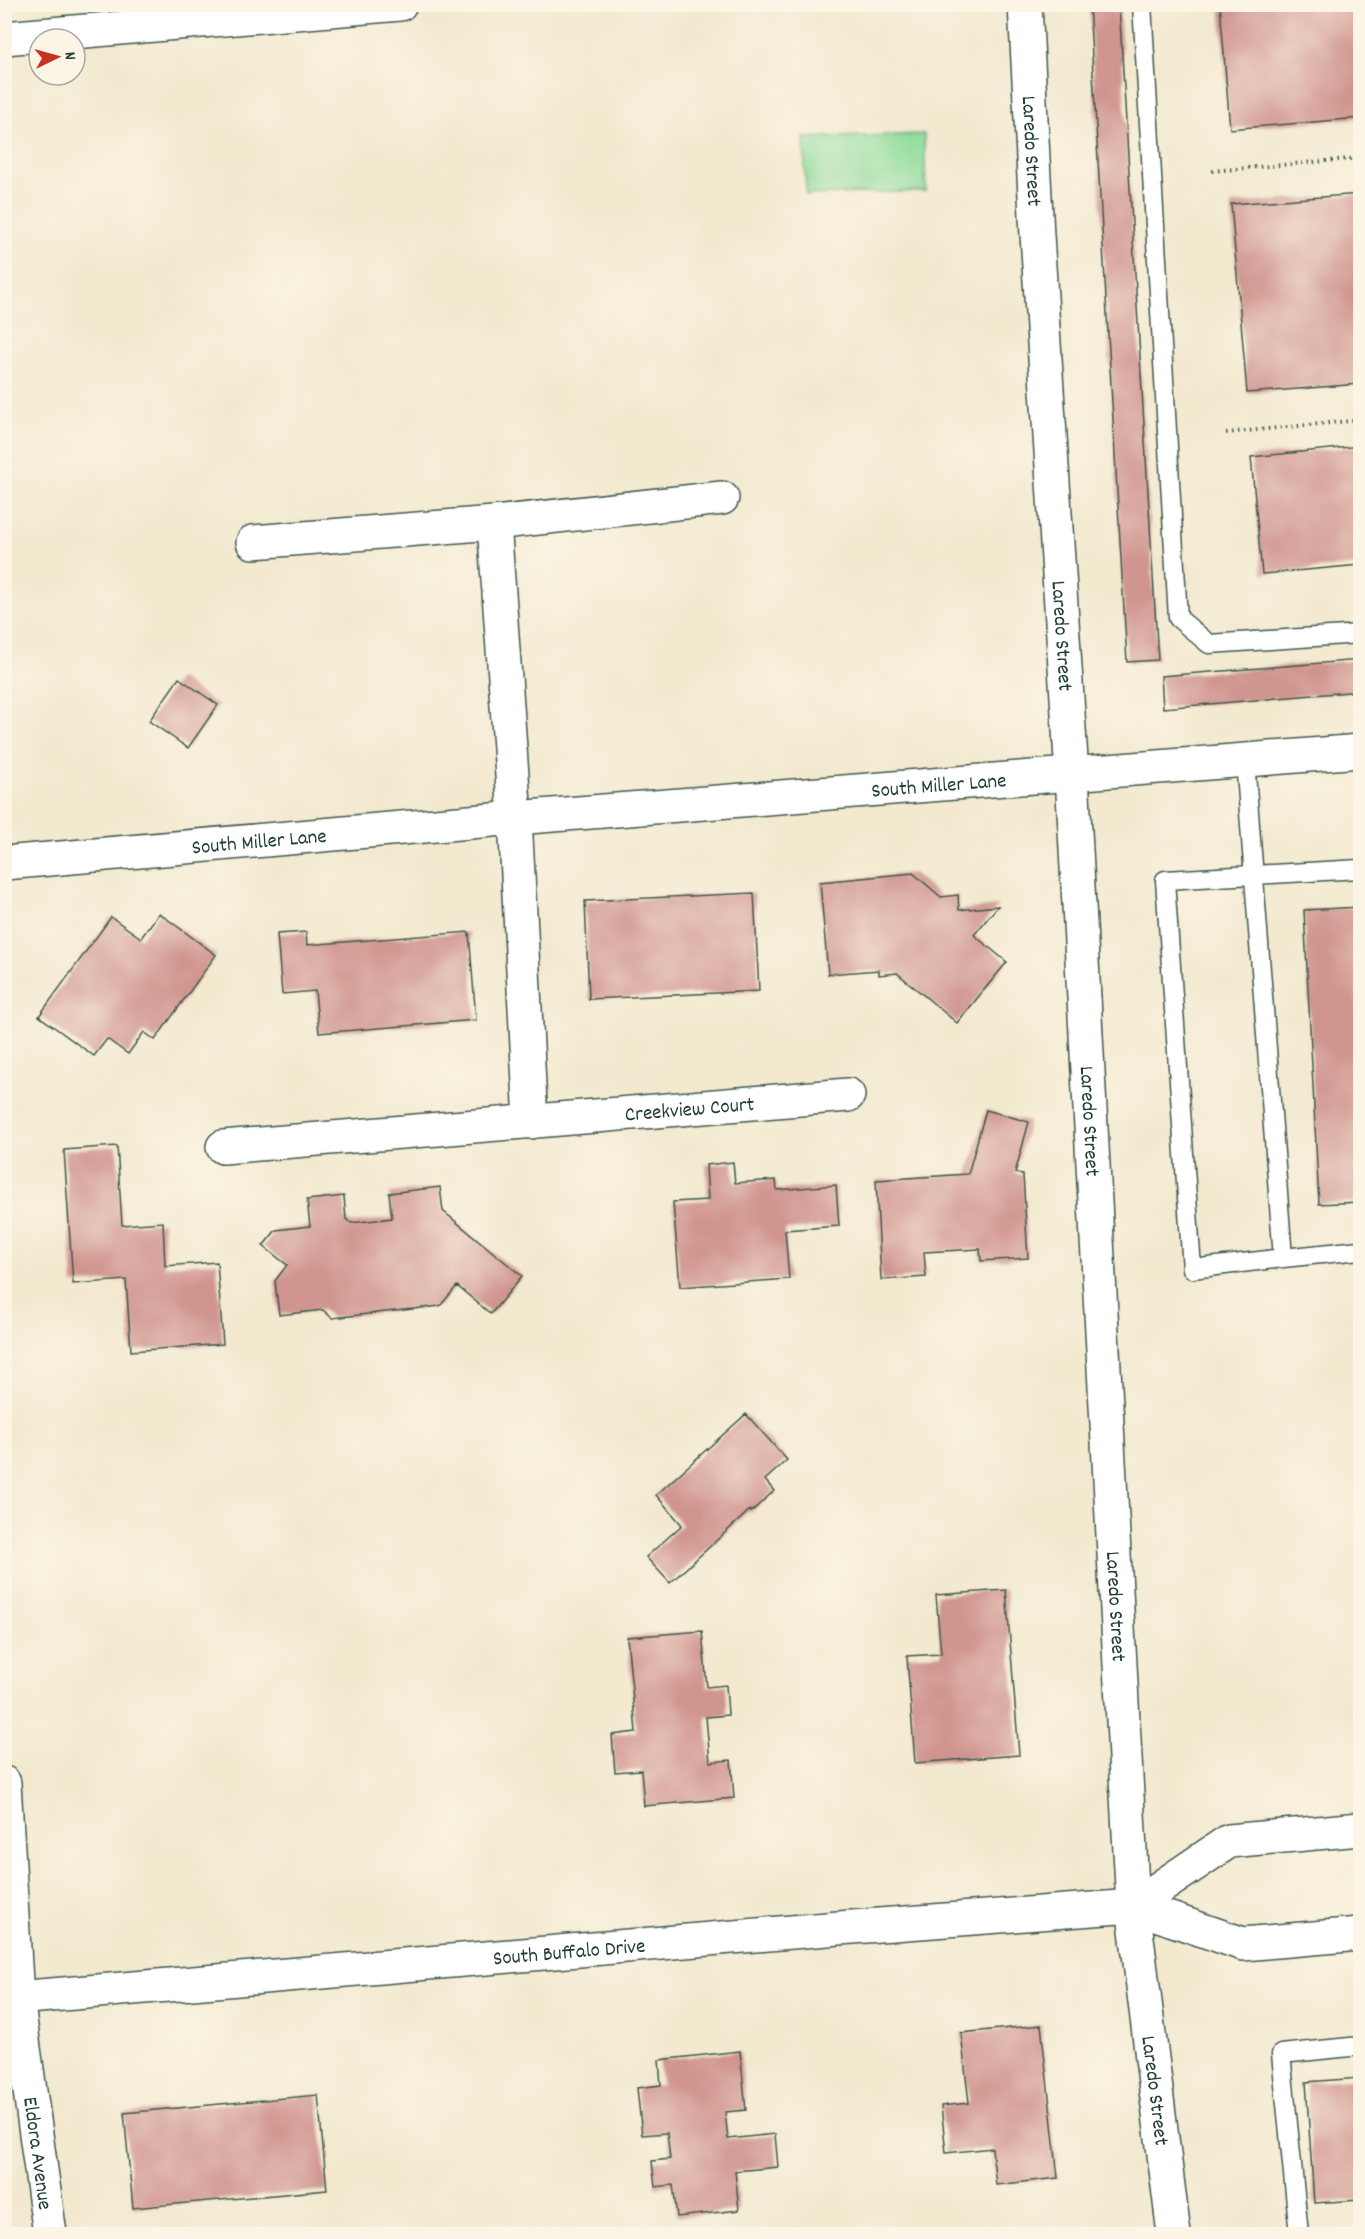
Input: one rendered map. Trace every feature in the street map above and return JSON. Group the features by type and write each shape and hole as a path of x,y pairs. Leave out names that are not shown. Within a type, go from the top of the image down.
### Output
{"street":[{"path":"4,38 400,4"},
{"name":"Laredo Street","path":"1025,4 1071,775 1133,1906 1174,2235"},
{"path":"253,542 494,523 722,498"},
{"path":"494,523 531,1122"},
{"name":"South Miller Lane","path":"4,863 514,818 1360,751"},
{"name":"Creekview Court","path":"223,1147 848,1095"},
{"name":"Eldora Avenue","path":"4,1783 11,1999 50,2235"},
{"name":"South Buffalo Drive","path":"1133,1906 1229,1842 1360,1829"},
{"name":"South Buffalo Drive","path":"11,1999 839,1928 1133,1906 1243,1944 1360,1934"}],"lane":[{"path":"1142,4 1178,618 1209,644 1360,634"},
{"path":"1245,760 1283,1258"},
{"path":"1360,868 1165,880 1192,1269 1360,1250"},
{"path":"1299,2235 1281,2054 1360,2046"}],"path":[{"path":"1212,171 1360,158"},
{"path":"1226,433 1360,420"}],"green space":[{"path":"924,134 926,191 806,195 804,138"}],"building":[{"path":"1089,4 1119,4 1158,660 1127,662"},
{"path":"1220,4 1358,4 1360,118 1230,129"},
{"path":"1360,194 1360,384 1247,393 1231,204"},
{"path":"1360,446 1360,565 1262,574 1251,457"},
{"path":"1360,660 1360,691 1163,708 1161,676"},
{"path":"179,678 218,705 188,748 149,721"},
{"path":"913,873 941,897 958,895 959,910 998,906 974,935 1007,962 957,1023 897,973 879,975 879,970 828,974 820,882"},
{"path":"754,893 759,991 589,999 585,901"},
{"path":"1360,907 1360,1202 1319,1204 1304,910"},
{"path":"159,913 216,955 155,1040 144,1032 128,1054 107,1039 94,1056 39,1016 111,917 141,938"},
{"path":"306,932 307,945 469,932 476,1020 319,1033 315,991 282,994 277,934"},
{"path":"986,1110 1029,1122 1015,1173 1023,1175 1028,1258 981,1261 980,1249 924,1252 926,1277 881,1280 876,1180 968,1174"},
{"path":"117,1146 122,1225 163,1222 165,1266 217,1262 223,1344 131,1351 126,1280 73,1284 64,1150"},
{"path":"733,1162 735,1183 776,1180 777,1190 836,1185 839,1226 785,1230 789,1279 680,1287 673,1202 708,1200 706,1165"},
{"path":"440,1187 443,1211 522,1276 491,1314 457,1286 440,1306 332,1318 323,1310 279,1315 275,1281 287,1265 263,1246 276,1230 310,1226 307,1200 344,1196 346,1219 351,1223 392,1218 389,1193"},
{"path":"746,1414 787,1460 765,1480 774,1491 670,1583 646,1557 682,1525 656,1495"},
{"path":"1006,1590 1019,1755 915,1763 907,1656 941,1654 936,1595"},
{"path":"702,1631 707,1687 726,1685 728,1715 706,1717 710,1762 731,1760 734,1798 644,1806 641,1770 615,1772 612,1735 636,1732 627,1637"},
{"path":"1041,2025 1058,2178 996,2185 992,2148 946,2153 941,2106 969,2103 961,2033"},
{"path":"740,2051 746,2110 725,2112 728,2139 775,2134 778,2167 735,2171 739,2210 677,2217 673,2185 655,2187 652,2161 670,2159 667,2133 642,2135 637,2088 661,2085 659,2060"},
{"path":"1360,2078 1360,2200 1314,2203 1306,2082"},
{"path":"318,2095 327,2190 133,2208 124,2113"}]}
